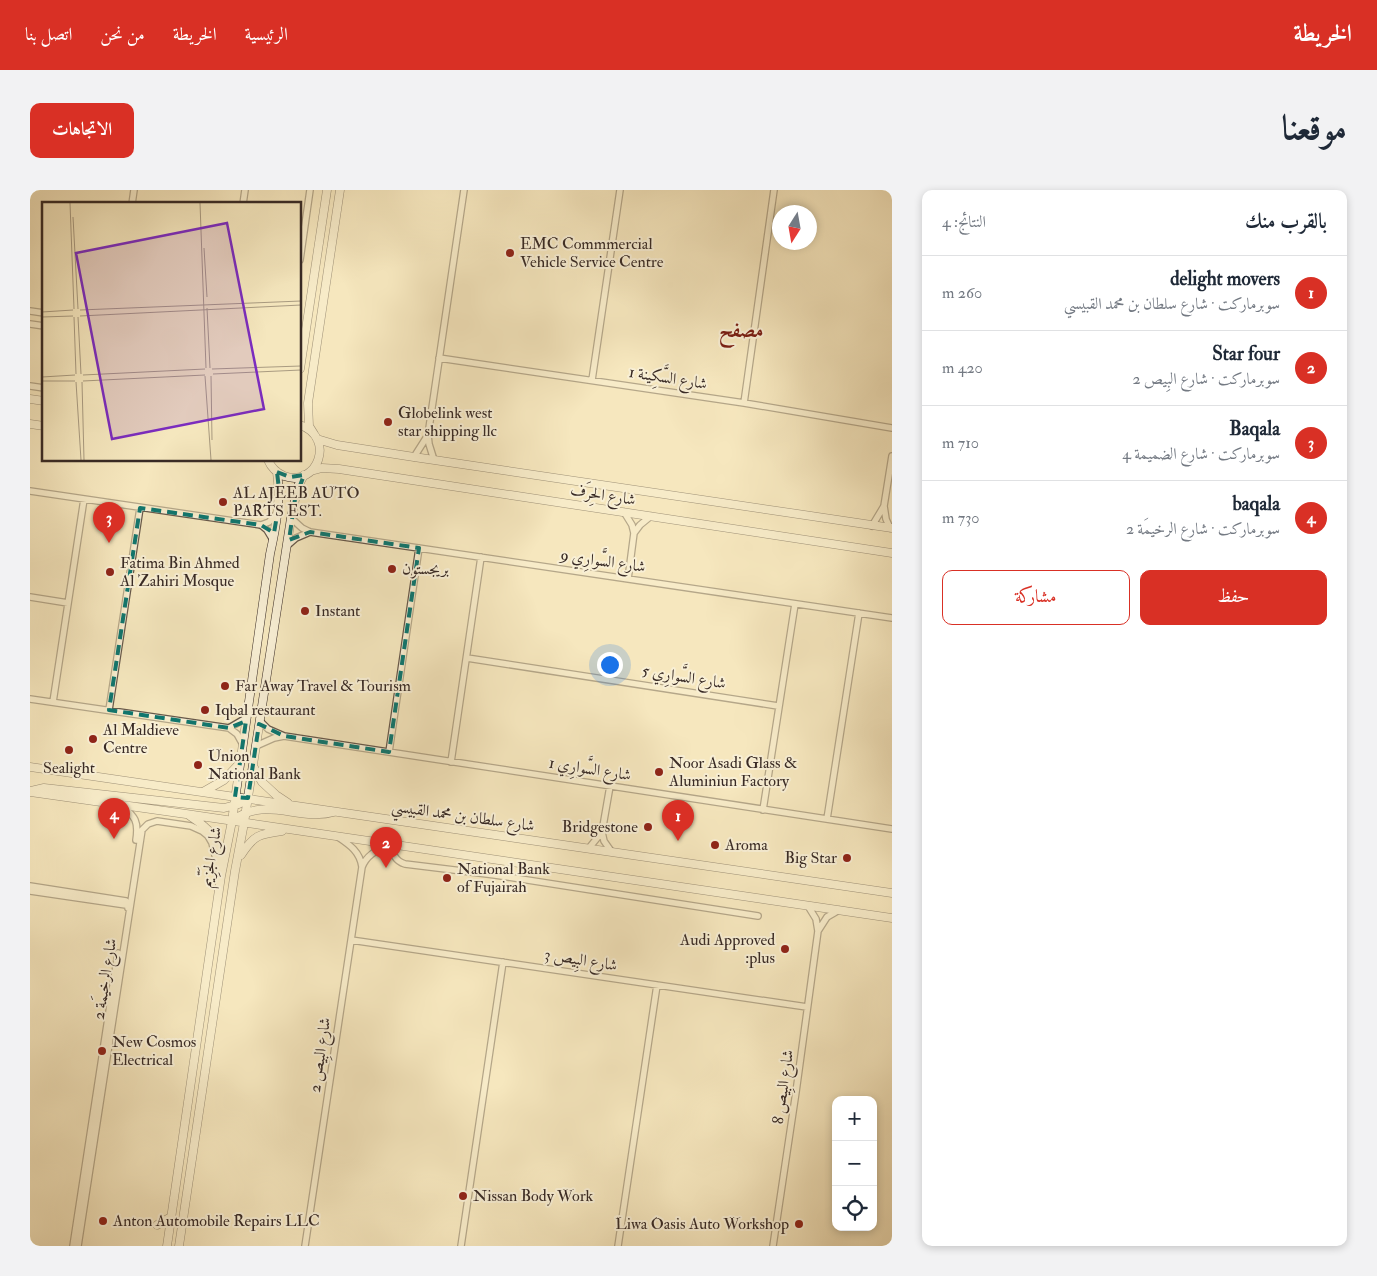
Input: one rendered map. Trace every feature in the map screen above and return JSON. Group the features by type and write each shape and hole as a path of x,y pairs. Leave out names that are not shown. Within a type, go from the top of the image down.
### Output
{"street":[{"path":"301,253 310,190"},
{"path":"301,356 327,190"},
{"path":"316,437 310,426 308,403 340,190"},
{"path":"434,460 428,435 464,190"},
{"path":"592,380 620,190"},
{"path":"744,403 774,190"},
{"name":"شارع السَّكِينة 1","path":"439,358 744,403 892,428"},
{"name":"شارع الحِرَف","path":"301,426 310,430 316,437 337,445 891,528"},
{"path":"414,457 428,435"},
{"name":"شارع الجَزِّيم","path":"179,1246 292,518 298,486 318,462 319,445 316,437"},
{"path":"891,528 886,519 884,506 892,456"},
{"path":"267,461 278,472"},
{"name":"شارع الحِرَف","path":"278,472 290,477 322,468 339,469 892,552"},
{"name":"شارع الجَزِّيم","path":"167,1246 221,876 232,821 242,743 278,512 280,498 278,472"},
{"path":"30,491 261,525 267,530 273,540"},
{"path":"54,702 84,499"},
{"path":"872,526 884,506"},
{"path":"109,710 140,508"},
{"path":"261,525 272,519 278,512"},
{"path":"624,512 632,525 634,533 628,579"},
{"path":"634,533 651,516"},
{"name":"شارع السَّوارِي 9","path":"292,518 302,528 310,532 892,618"},
{"path":"288,545 296,538 310,532"},
{"path":"389,752 419,548"},
{"path":"451,762 481,557"},
{"path":"30,598 68,603"},
{"path":"763,810 795,604"},
{"path":"826,819 859,613"},
{"name":"شارع السَّوارِي 5","path":"467,658 778,706"},
{"path":"30,699 229,728 237,734 242,743"},
{"path":"229,728 246,718"},
{"name":"شارع السَّوارِي 1","path":"260,721 268,729 284,736 892,829"},
{"name":"شارع السَّوارِي 1","path":"256,746 284,736"},
{"path":"203,792 224,780 240,763"},
{"path":"253,766 262,782 276,795 290,804"},
{"name":"شارع سلطان بن محمد القبيسي","path":"30,767 892,892"},
{"path":"610,786 602,832 604,841 611,851"},
{"path":"30,792 44,788 224,808 239,804 248,798"},
{"path":"30,792 892,918"},
{"name":"شارع الرخيمَة 2","path":"78,1246 81,1209 128,903 137,827 134,817 122,805"},
{"path":"232,821 246,812 265,809 324,815 338,811"},
{"path":"186,814 213,834 223,863"},
{"name":"شارع الرخيمَة 2","path":"73,1246 81,1209 124,942 122,936 141,833 146,825 154,821 198,828 205,833 214,846 221,876"},
{"path":"238,859 246,845 254,838 268,833 291,830"},
{"path":"590,848 602,832"},
{"path":"337,836 355,850 360,858 362,867"},
{"path":"362,867 369,855 390,844"},
{"path":"390,844 394,857 399,862 405,864 496,875 758,916"},
{"name":"شارع البِيص 2","path":"305,1246 362,867"},
{"path":"30,886 128,903"},
{"path":"30,891 128,903"},
{"name":"شارع البِيص 8","path":"773,1246 818,931 816,919 808,906"},
{"path":"818,931 827,918 839,910"},
{"name":"شارع البِيص 3","path":"351,940 808,1007"},
{"path":"461,1246 503,962"},
{"path":"618,1246 657,985"},
{"path":"157,1226 171,1217"}],"highlighted area":[{"path":"277,472 290,477 304,475 295,499 289,540 310,532 419,548 389,752 284,736 259,724 248,798 235,797 246,721 229,728 109,710 140,508 261,525 274,533 280,498"}],"place":[{"name":"EMC Commmercial Vehicle Service Centre","path":"510,253"},
{"name":"Globelink west star shipping llc","path":"388,422"},
{"name":"AL AJEEB AUTO PARTS EST.","path":"223,502"},
{"name":"Baqala","path":"109,543"},
{"name":"بريجستون","path":"392,569"},
{"name":"Fatima Bin Ahmed Al Zahiri Mosque","path":"110,572"},
{"name":"Instant","path":"305,611"},
{"name":"Far Away Travel & Tourism","path":"225,686"},
{"name":"Iqbal restaurant","path":"205,710"},
{"name":"Al Maldieve Centre","path":"93,739"},
{"name":"Sealight","path":"69,750"},
{"name":"Union National Bank","path":"198,765"},
{"name":"Noor Asadi Glass & Aluminiun Factory","path":"659,772"},
{"name":"Bridgestone","path":"648,827"},
{"name":"baqala","path":"114,839"},
{"name":"delight movers","path":"678,841"},
{"name":"Aroma","path":"715,845"},
{"name":"Big Star","path":"847,858"},
{"name":"Star four","path":"386,868"},
{"name":"National Bank of Fujairah","path":"447,878"},
{"name":"Audi Approved :plus","path":"785,949"},
{"name":"New Cosmos Electrical","path":"102,1051"},
{"name":"Nissan Body Work","path":"463,1196"},
{"name":"Anton Automobile Repairs LLC","path":"103,1221"},
{"name":"Liwa Oasis Auto Workshop","path":"799,1224"}],"district":[{"name":"مصفح","path":"741,330"}]}
